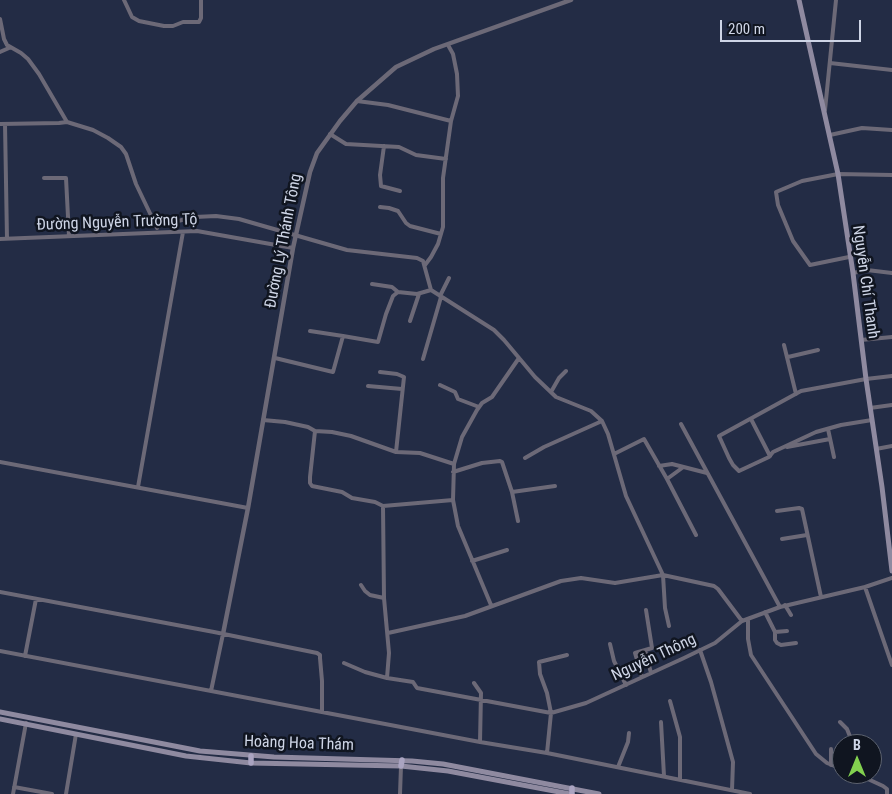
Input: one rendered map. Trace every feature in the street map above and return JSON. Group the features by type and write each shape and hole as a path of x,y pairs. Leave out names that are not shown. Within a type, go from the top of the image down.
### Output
{"main road":[{"name":"Nguyễn Chí Thanh","path":"799,0 838,174 853,273 892,571"},
{"name":"Hoàng Hoa Thám","path":"0,712 200,751 251,756 443,764 571,792 599,794"},
{"name":"Hoàng Hoa Thám","path":"0,719 186,756 251,763 402,763"},
{"path":"251,756 251,763"}],"street":[{"path":"124,0 132,17 135,19 173,26 183,22 199,22 201,18 200,0"},
{"name":"Đường Lý Thánh Tông","path":"223,634 248,508 293,248 310,172 317,153 357,100 396,67 434,49 571,0"},
{"path":"825,112 836,0"},
{"path":"0,19 4,39 9,48 22,53 28,59 39,74 66,122"},
{"path":"425,265 431,257 441,234 443,221 442,190 451,121 458,96 457,74 453,54 448,45"},
{"path":"0,52 9,48"},
{"path":"830,62 892,70"},
{"path":"357,100 366,103 388,105 451,121"},
{"path":"7,239 2,171 2,124 59,124 66,122 93,130 108,138 121,147 126,154 136,184 160,232"},
{"path":"830,135 862,128 892,130"},
{"path":"330,134 346,144 399,147 416,155 446,159"},
{"path":"384,146 380,175 381,186 400,191"},
{"path":"850,257 810,265 793,241 778,205 776,192 802,181 838,174 892,175"},
{"path":"44,178 66,178 70,236"},
{"path":"380,207 398,211 410,226 441,234"},
{"path":"156,226 195,217 216,216 239,219 346,250 417,258 423,261 431,290 494,330 556,397 591,410 602,422 614,454 626,496 663,575 665,608 669,626"},
{"name":"Đường Nguyễn Trường Tộ","path":"0,239 196,231 293,248"},
{"path":"138,487 183,232"},
{"path":"853,273 867,270 892,273"},
{"path":"423,359 440,296 449,278"},
{"path":"372,284 392,288 398,292 419,294 431,290"},
{"path":"310,331 378,342 393,296 398,292"},
{"path":"410,321 419,294"},
{"path":"275,358 333,372 343,336"},
{"path":"861,340 892,337"},
{"path":"784,345 796,394"},
{"path":"788,357 818,350"},
{"path":"491,605 458,526 453,500 453,472 462,437 479,407 492,397 518,358"},
{"path":"551,392 559,378 566,371"},
{"path":"380,372 402,375 396,452"},
{"path":"872,420 816,432 780,448 770,456 739,471 728,458 719,436 801,391 892,376"},
{"path":"440,385 456,392 458,399 479,407"},
{"path":"368,386 402,389"},
{"path":"870,408 892,405"},
{"path":"752,418 770,456"},
{"path":"263,420 285,422 308,427 315,431 351,436 396,452 420,453 454,464"},
{"path":"525,458 602,422"},
{"path":"680,424 783,606 790,615"},
{"path":"828,429 834,457"},
{"path":"315,431 310,477 312,486 342,492 352,498 376,502 383,506 453,500"},
{"path":"614,454 644,439 696,535"},
{"path":"780,448 830,439"},
{"path":"876,450 892,446"},
{"path":"0,462 248,508"},
{"path":"453,472 482,463 502,462 512,492 518,521"},
{"path":"659,466 666,464 707,473"},
{"path":"667,479 682,468"},
{"path":"512,492 556,486"},
{"path":"383,506 384,598 388,633 387,678"},
{"path":"777,511 802,509 821,597"},
{"path":"782,539 807,535"},
{"path":"472,561 507,550"},
{"path":"388,633 465,616 491,605 573,578 615,582 663,575 714,586 742,621"},
{"name":"Nguyễn Thông","path":"344,663 365,672 413,682 417,688 551,713 586,703 700,650 714,643 748,618 783,606 865,587 892,578"},
{"path":"361,585 370,595 384,598"},
{"path":"865,587 892,665"},
{"path":"0,592 223,634 320,655 322,712"},
{"path":"25,656 36,599"},
{"path":"642,677 635,653 652,648 646,610"},
{"path":"764,612 775,632 777,643 781,645 796,643"},
{"path":"748,618 748,639 751,655 816,754 831,765"},
{"path":"775,632 787,631"},
{"path":"211,692 223,634"},
{"path":"610,644 614,661 626,685"},
{"path":"645,650 651,673"},
{"path":"700,650 734,762 732,790"},
{"path":"0,651 211,692 547,753 750,794"},
{"path":"547,753 551,713 538,662 567,655"},
{"path":"474,683 480,690 480,742"},
{"path":"670,701 680,737 680,779"},
{"path":"661,722 664,776"},
{"path":"840,722 847,728 849,734"},
{"path":"13,794 26,723"},
{"path":"618,767 628,742 629,733"},
{"path":"66,794 76,734"},
{"path":"831,749 831,765"},
{"path":"400,794 402,763"},
{"path":"879,784 887,789 887,794"},
{"path":"14,787 52,794"}]}
